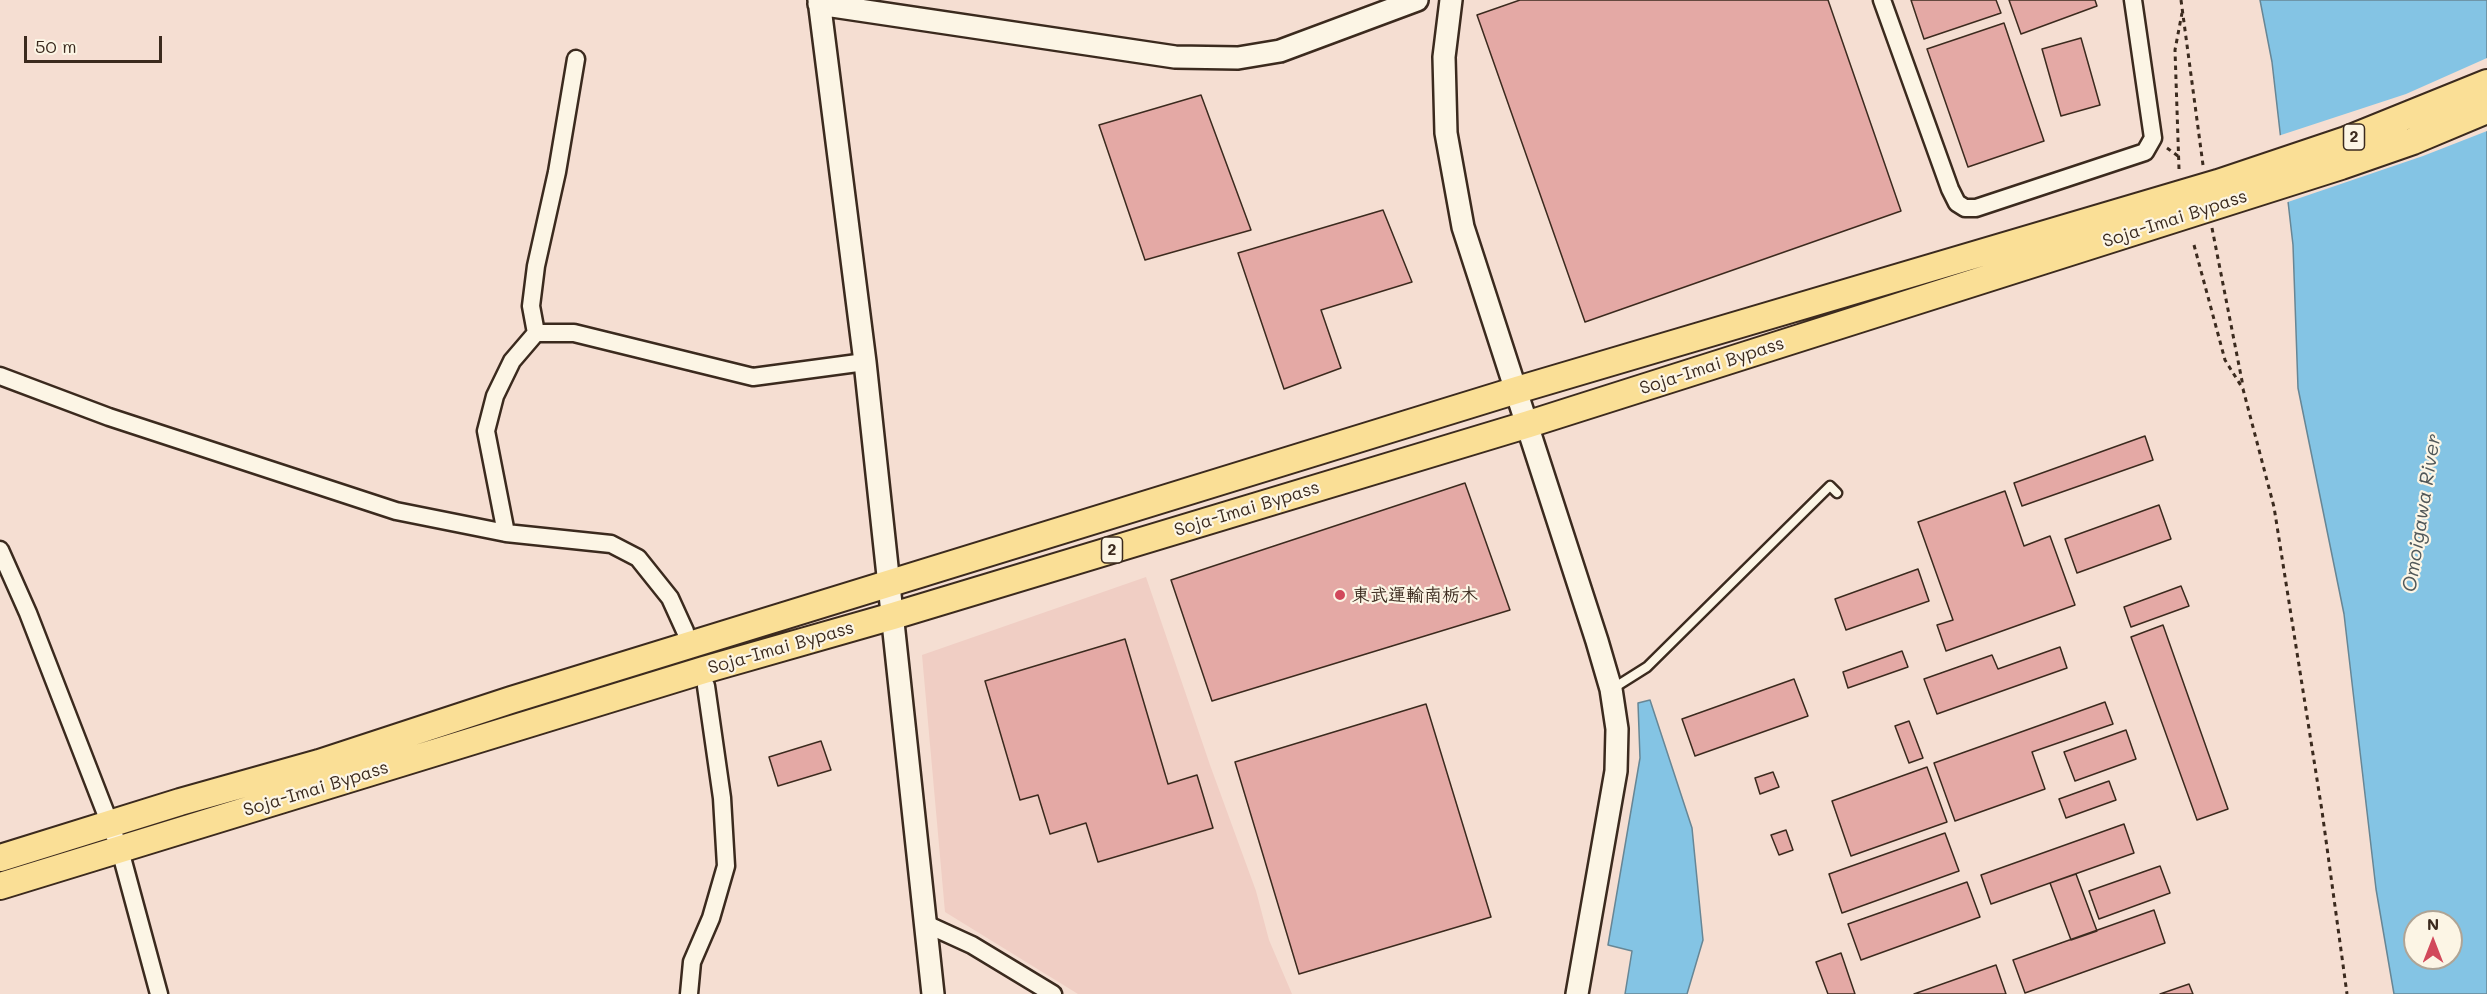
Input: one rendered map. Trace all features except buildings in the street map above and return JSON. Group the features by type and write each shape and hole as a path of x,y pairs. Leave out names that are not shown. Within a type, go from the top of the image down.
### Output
{"main road":[{"name":"Soja-Imai Bypass","path":"0,886 704,670 894,616 1528,424 2213,195 2487,83"},
{"name":"Soja-Imai Bypass","path":"0,858 319,763 890,583 1517,390 2413,141 2487,110"}],"street":[{"path":"933,994 865,362 819,2 1175,57 1238,58 1280,51 1417,0"},
{"path":"1450,0 1444,57 1446,134 1463,226 1611,689 1617,729 1616,771 1577,994"},
{"path":"1882,0 1950,189 1957,203 1965,207 1976,208 2145,153 2153,138 2133,0"},
{"path":"536,333 531,306 536,266 557,172 576,59"},
{"path":"506,533 486,431 495,396 512,361 536,333 574,333 753,376 865,362"},
{"path":"0,376 109,417 396,512 506,533 611,544 638,558 670,598 685,631"},
{"path":"0,550 28,613 120,850 159,994"},
{"path":"689,994 692,962 711,918 726,866 722,798 706,686"},
{"path":"926,924 972,945 1053,994"}],"lane":[{"path":"1611,689 1647,667 1830,486 1837,493"}],"path":[{"path":"2181,0 2243,388 2274,507 2322,812 2347,994"},
{"path":"2180,169 2175,50 2183,8"},
{"path":"2194,245 2225,360 2243,388"}],"shaded area":[{"path":"1146,577 1256,891 1269,940 1292,994 1078,994 945,912 922,655"}],"water":[{"name":"Omoigawa River","path":"2260,0 2487,0 2487,994 2394,994 2376,889 2344,614 2298,388 2293,245 2272,62"},
{"path":"1650,700 1692,828 1703,940 1687,994 1625,994 1632,951 1608,945 1640,758 1638,703"}],"pier":[{"path":"2487,58 2487,131 2423,156 2285,203 2278,136 2406,94"}],"place":[{"name":"東武運輸南栃木","path":"1340,595"}]}
